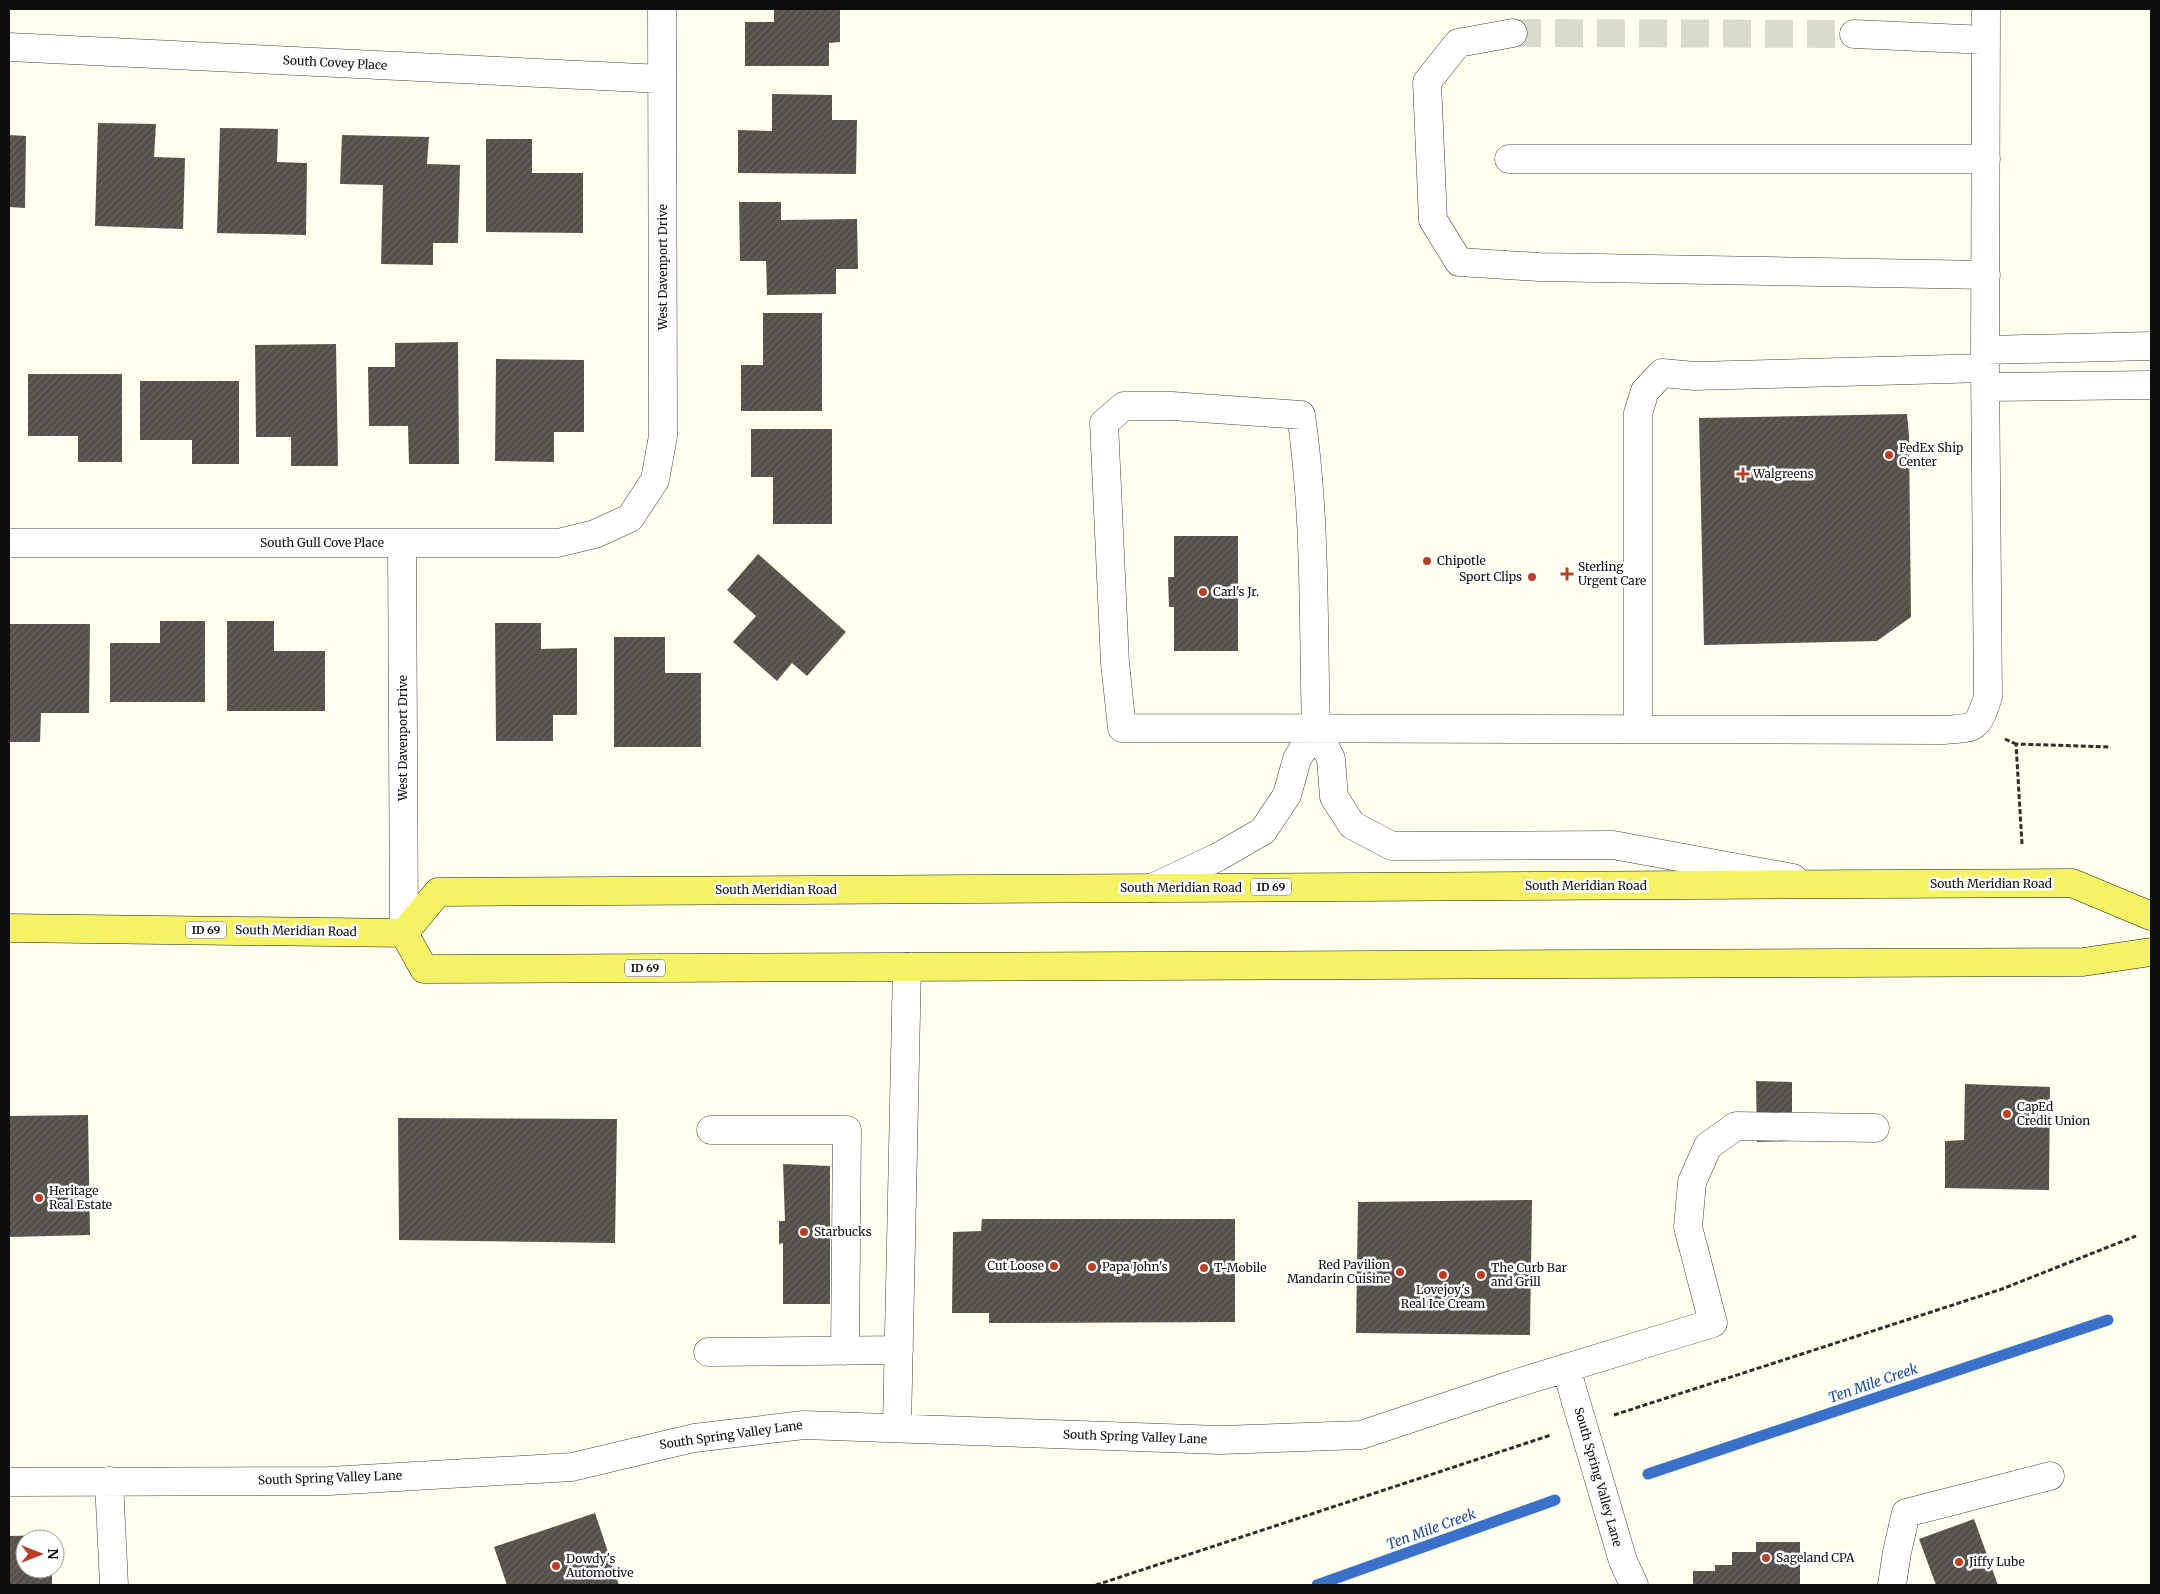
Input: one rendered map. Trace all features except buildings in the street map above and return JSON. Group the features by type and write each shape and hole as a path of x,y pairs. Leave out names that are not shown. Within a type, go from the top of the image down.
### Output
{"main road":[{"name":"South Meridian Road","path":"9,928 404,933 438,892 2072,883 2151,916"},
{"name":"ID 69","path":"404,933 424,969 2072,962 2151,952"}],"street":[{"name":"West Davenport Drive","path":"630,518 655,480 663,436 662,9"},
{"path":"1829,885 1613,844 1392,846 1352,825 1334,797 1331,759 1316,728 1311,533 1306,451 1301,415 1172,406 1124,406 1104,423 1115,663 1122,728 1316,728 1638,728 1942,730 1971,728 1981,720 1988,697 1986,9"},
{"path":"1513,33 1458,43 1427,82 1432,220 1459,262 1539,267 1986,275"},
{"path":"1854,34 1986,40"},
{"name":"South Covey Place","path":"9,48 662,80"},
{"path":"1509,159 1986,159"},
{"path":"1638,728 1638,413 1645,391 1662,373 1695,376 1986,368 2151,346"},
{"path":"1986,368 2151,384"},
{"name":"South Gull Cove Place","path":"9,543 558,543 595,534 630,518"},
{"name":"West Davenport Drive","path":"402,543 404,933"},
{"path":"1152,888 1218,857 1263,832 1287,795 1297,759 1316,728"},
{"path":"897,1426 907,967"},
{"name":"South Spring Valley Lane","path":"9,1482 329,1480 572,1467 647,1447 694,1438 804,1425 897,1426 1220,1440 1361,1435 1713,1322 1688,1227 1692,1182 1708,1146 1736,1126 1876,1128"},
{"path":"711,1130 847,1130 845,1350"},
{"path":"708,1352 899,1350"},
{"name":"South Spring Valley Lane","path":"1566,1368 1623,1561 1634,1585"},
{"path":"1892,1585 1906,1513 2050,1476"},
{"path":"109,1481 114,1585"}],"path":[{"path":"2022,844 2016,744 2111,747"},
{"path":"1096,1585 2002,1289 2136,1236"}],"waterway":[{"name":"Ten Mile Creek","path":"1648,1474 2108,1320"},
{"name":"Ten Mile Creek","path":"1317,1585 1555,1500"}],"tunnel":[{"path":"1513,33 1854,34"}],"place":[{"name":"FedEx Ship Center","path":"1889,455"},
{"name":"Walgreens","path":"1743,474"},
{"name":"Chipotle","path":"1427,561"},
{"name":"Sterling Urgent Care","path":"1567,574"},
{"name":"Sport Clips","path":"1532,577"},
{"name":"Carl's Jr.","path":"1203,592"},
{"name":"CapEd Credit Union","path":"2007,1114"},
{"name":"Heritage Real Estate","path":"39,1198"},
{"name":"Starbucks","path":"804,1232"},
{"name":"Cut Loose","path":"1054,1266"},
{"name":"Papa John's","path":"1092,1267"},
{"name":"T-Mobile","path":"1204,1268"},
{"name":"Red Pavilion Mandarin Cuisine","path":"1400,1272"},
{"name":"Lovejoy's Real Ice Cream","path":"1443,1275"},
{"name":"The Curb Bar and Grill","path":"1481,1275"},
{"name":"Sageland CPA","path":"1766,1558"},
{"name":"Jiffy Lube","path":"1959,1562"},
{"name":"Dowdy's Automotive","path":"556,1566"}]}
